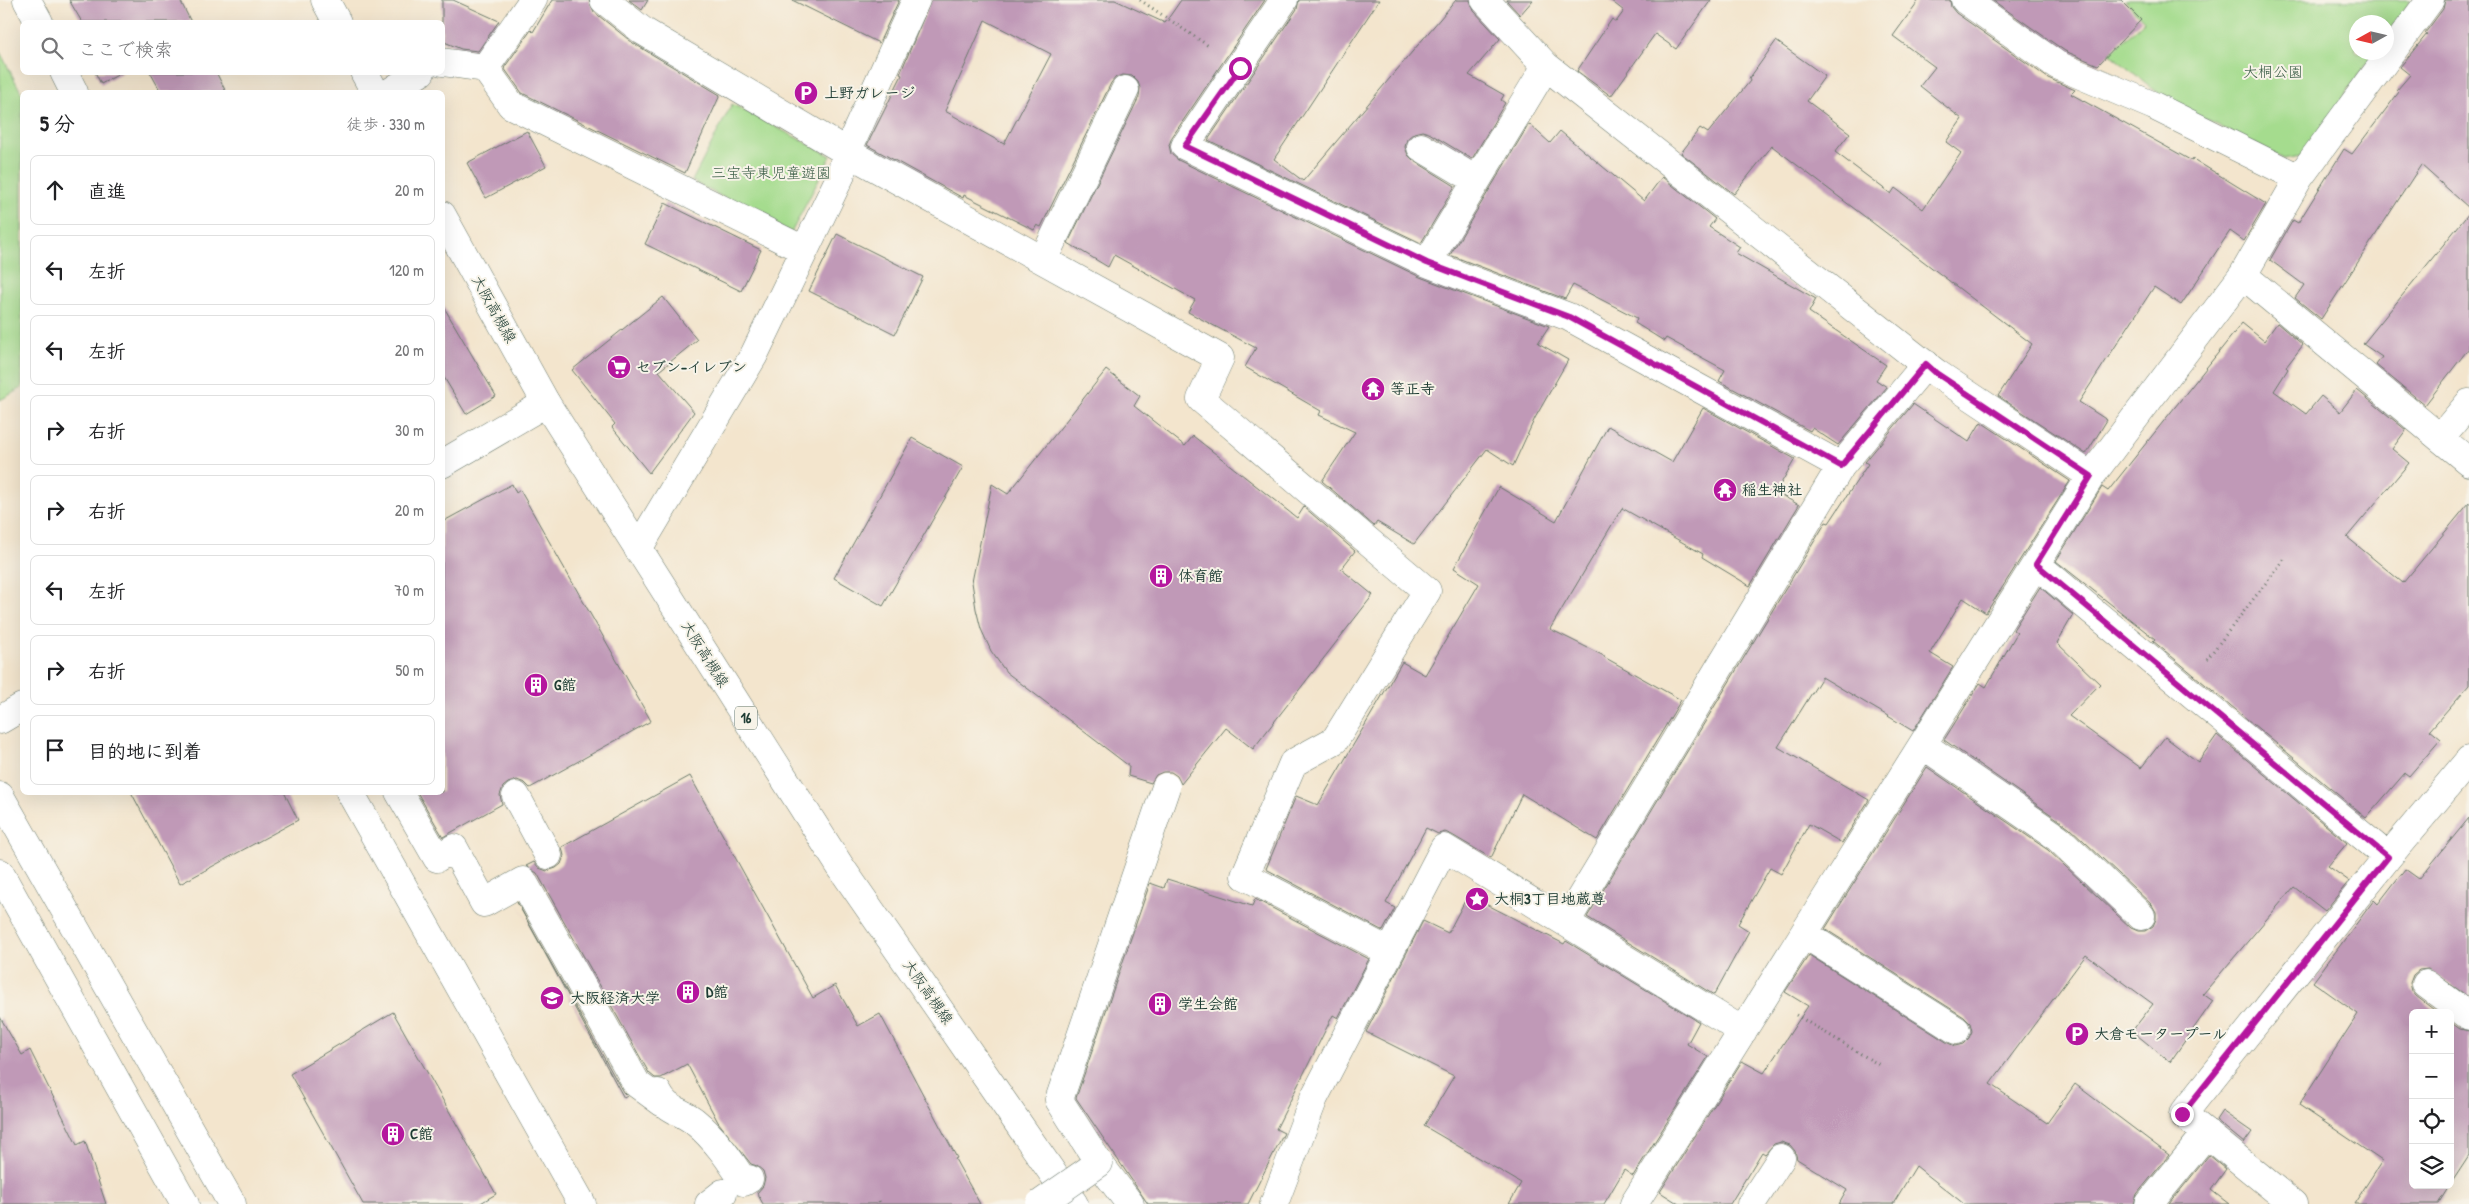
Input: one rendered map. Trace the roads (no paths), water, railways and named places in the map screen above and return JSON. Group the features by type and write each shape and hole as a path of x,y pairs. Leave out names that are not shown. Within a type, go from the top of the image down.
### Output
{"street":[{"path":"27,0 37,20"},
{"path":"324,0 336,20"},
{"path":"485,68 532,0"},
{"path":"604,0 643,31 847,152 1220,358 1201,399 1427,591 1335,740 1293,763 1245,876 1390,952"},
{"path":"638,549 754,355 840,177 847,152 916,0"},
{"path":"1284,0 1240,68 1185,146 1427,263 1569,317 1841,466"},
{"path":"1485,0 1546,66 1936,373 2091,476"},
{"path":"1638,1203 1743,1031 2091,476 2243,275 2298,178 2430,0"},
{"path":"1969,1 2057,65 2154,106 2298,178"},
{"path":"445,62 485,68 511,105 804,250"},
{"path":"1427,263 1546,66"},
{"path":"66,75 73,90"},
{"path":"366,75 374,90"},
{"path":"393,90 416,75"},
{"path":"1043,260 1125,90"},
{"path":"1421,147 1476,180"},
{"name":"大阪高槻線","path":"445,220 546,403 840,866 1074,1204"},
{"path":"2243,275 2469,462"},
{"path":"1566,922 1841,466 1926,364"},
{"path":"445,462 546,403"},
{"path":"2440,438 2469,403"},
{"path":"2036,564 2388,857"},
{"path":"0,720 20,708"},
{"path":"1923,745 2058,838 2141,916"},
{"path":"2293,1204 2182,1114 2388,857 2469,760"},
{"path":"1130,1204 1099,1163 1058,1100 1166,787"},
{"path":"352,795 582,1204"},
{"path":"401,795 437,858 454,848 484,903 523,881"},
{"path":"0,796 232,1204"},
{"path":"516,796 546,852 515,866 637,1084 694,1121 724,1151 744,1182 749,1179"},
{"path":"1274,1204 1314,1098 1444,848 1743,1031"},
{"path":"0,873 185,1204"},
{"path":"1804,934 1956,1030"},
{"path":"2426,984 2469,1016"},
{"path":"2149,1204 2207,1134"},
{"path":"1751,1204 1781,1158"},
{"path":"1040,1204 1099,1163"}],"place":[{"name":"上野ガレージ","path":"806,93"},
{"name":"セブン-イレブン","path":"619,367"},
{"name":"等正寺","path":"1373,389"},
{"name":"稲生神社","path":"1725,490"},
{"name":"体育館","path":"1161,576"},
{"name":"G館","path":"536,685"},
{"name":"大桐3丁目地蔵尊","path":"1477,899"},
{"name":"D館","path":"688,992"},
{"name":"大阪経済大学","path":"552,998"},
{"name":"学生会館","path":"1160,1004"},
{"name":"大倉モータープール","path":"2077,1034"},
{"name":"C館","path":"393,1134"}],"park label":[{"name":"大桐公園","path":"2273,72"},
{"name":"三宝寺東児童遊園","path":"771,173"}]}
